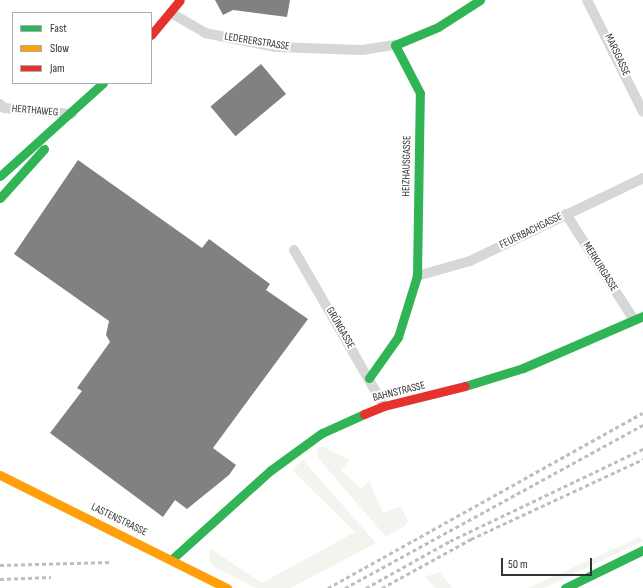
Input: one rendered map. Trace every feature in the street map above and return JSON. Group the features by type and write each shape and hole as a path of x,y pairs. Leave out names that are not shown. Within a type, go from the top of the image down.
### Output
{"street":[{"path":"152,34 171,13 180,0"},
{"path":"395,45 438,27 480,0"},
{"name":"MARSGASSE","path":"587,0 643,112"},
{"name":"LEDERERSTRASSE","path":"171,13 205,33 274,47 362,50 395,45"},
{"name":"HEIZHAUSGASSE","path":"369,378 398,337 417,276 420,93 395,45"},
{"path":"0,176 58,127 102,84"},
{"name":"HERTHAWEG","path":"0,104 4,108 72,114"},
{"path":"0,198 53,140 58,127"},
{"name":"FEUERBACHGASSE","path":"417,276 470,261 643,178"},
{"name":"MERKURGASSE","path":"566,214 638,318"},
{"name":"GRÜNGASSE","path":"294,250 384,406"},
{"name":"BAHNSTRASSE","path":"172,559 271,470 317,437 384,406 487,381 638,318"},
{"name":"LASTENSTRASSE","path":"0,475 172,559 227,588"},
{"path":"565,588 643,550"}],"shaded area":[{"path":"323,447 350,460 341,470 361,489 369,481 383,513 401,506 408,522 405,526 386,537 319,459 317,448"},
{"path":"303,460 376,543 291,588 256,588 216,568 209,561 210,548 262,583 355,532 292,470"},
{"path":"640,537 643,541 544,588 528,588"},
{"path":"439,572 453,588 436,588 425,577"}],"building":[{"path":"215,0 290,0 287,17 233,10 223,15"},
{"path":"261,64 286,94 236,136 210,106"},
{"path":"78,160 202,248 209,239 270,284 266,290 308,319 213,448 236,465 229,475 187,509 175,500 163,517 50,433 82,391 77,388 110,342 106,335 109,321 14,254"}],"railway":[{"path":"328,588 643,413"},
{"path":"345,588 643,425"},
{"path":"366,588 450,541 643,449"},
{"path":"382,588 471,539 643,459"},
{"path":"0,565 111,562"},
{"path":"0,579 51,577"}],"traffic: fast":[{"path":"369,378 398,337 417,276 420,93 395,45 438,27 480,0"},
{"path":"0,176 102,84"},
{"path":"0,198 44,149"},
{"path":"465,386 523,368 643,316"},
{"path":"172,559 271,470 322,433 364,414"},
{"path":"565,588 643,550"}],"traffic: slow":[{"path":"0,475 227,588"}],"traffic: jam":[{"path":"152,34 180,0"},
{"path":"364,414 384,406 465,386"}]}
